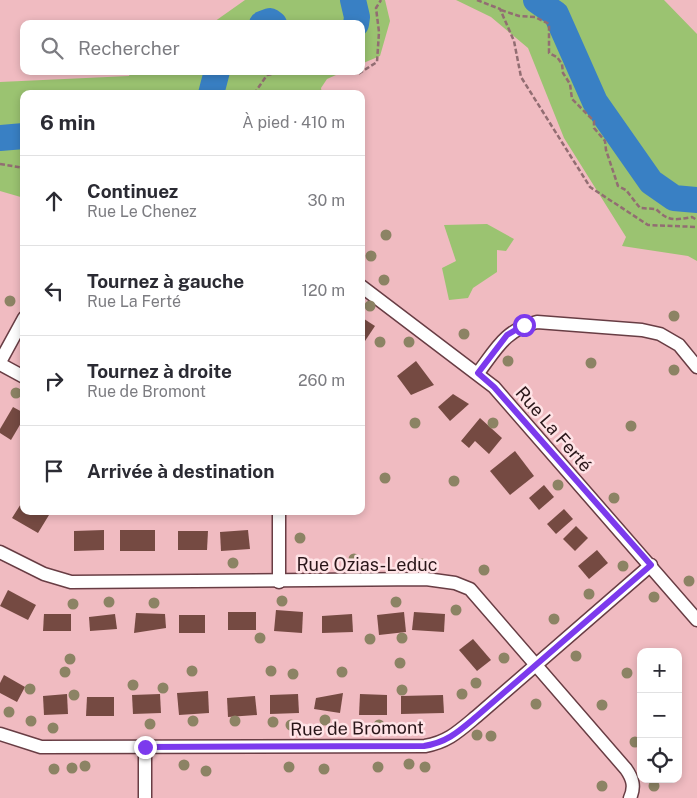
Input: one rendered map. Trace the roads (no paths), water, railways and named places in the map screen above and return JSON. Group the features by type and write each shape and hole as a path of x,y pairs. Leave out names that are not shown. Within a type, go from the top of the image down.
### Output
{"street":[{"name":"Rue La Ferté","path":"365,289 494,387 697,620"},
{"path":"478,373 507,335 524,325 537,322 642,330 660,334 678,346 697,367"},
{"path":"20,326 0,363 20,375"},
{"path":"279,515 279,582"},
{"name":"Rue Ozias-Leduc","path":"0,552 44,574 71,582 279,582 426,579 455,583 470,589 626,770 633,779 630,798"},
{"name":"Rue de Bromont","path":"0,734 40,748 424,746 440,744 463,728 651,565"},
{"path":"145,747 145,798"}],"waterway":[{"path":"353,0 357,20"},
{"path":"536,0 556,14 595,102 651,182 674,198 697,200"},
{"path":"212,90 216,75"},
{"path":"0,138 20,136"}]}
